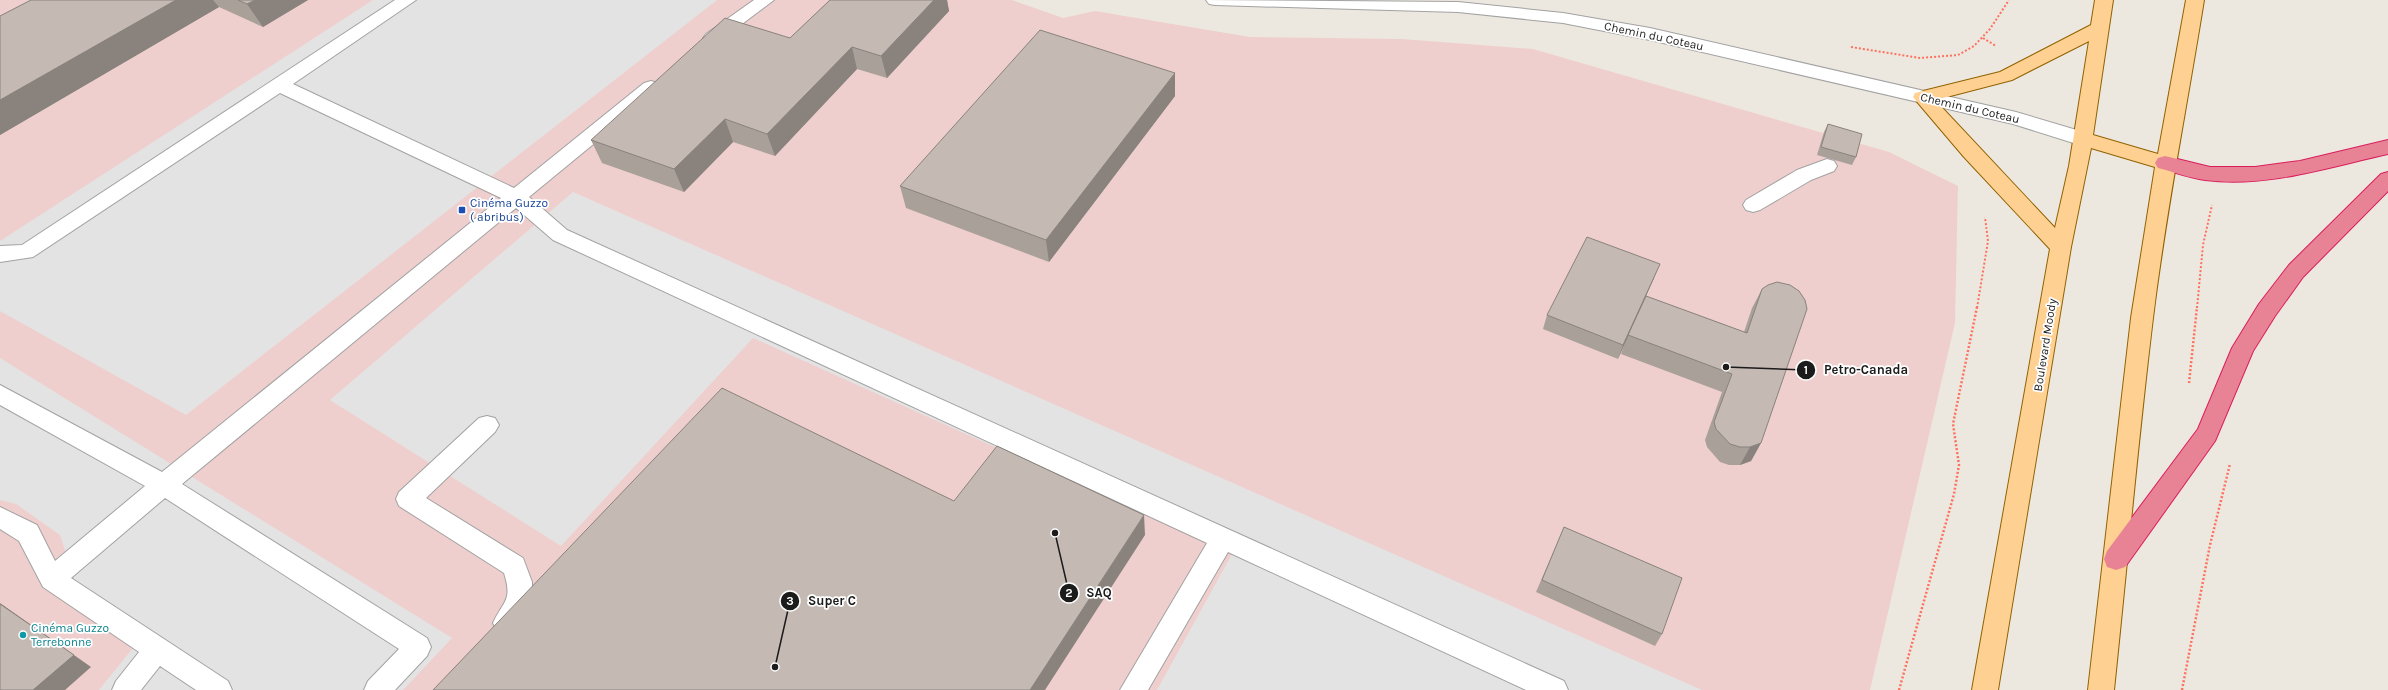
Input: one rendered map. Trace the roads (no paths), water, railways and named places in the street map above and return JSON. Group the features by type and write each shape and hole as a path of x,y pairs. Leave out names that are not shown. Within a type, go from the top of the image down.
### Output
{"highway":[{"path":"2165,163 2208,174 2257,175 2310,166 2388,147"},
{"path":"2116,559 2207,434 2243,348 2267,310 2296,271 2344,221 2388,179"}],"main road":[{"name":"Boulevard Moody","path":"1985,690 2061,247 2083,139 2104,0"},
{"path":"2100,690 2116,559 2142,318 2165,163 2176,115 2195,0"},
{"path":"2061,247 1970,152 1922,97 2006,76 2100,28"},
{"path":"2083,139 2165,163"}],"street":[{"path":"0,254 26,252 407,0"},
{"path":"699,49 764,0"},
{"name":"Chemin du Coteau","path":"1215,0 1280,3 1420,5 1496,10 1564,18 1650,34 2016,118 2083,139"},
{"path":"52,578 164,484 664,77"},
{"path":"279,85 516,197 560,235 1222,540 1555,690"},
{"path":"1753,205 1804,175 1827,166"},
{"path":"0,394 164,484 418,648 377,690"},
{"path":"487,424 408,499 514,566 521,581 520,601 512,617 488,640"},
{"path":"0,517 28,533 52,578 219,690"},
{"path":"1133,690 1222,540"},
{"path":"124,690 158,650"}],"place":[{"name":"Cinéma Guzzo ( abribus)","path":"462,210"},
{"name":"Petro-Canada","path":"1726,367"},
{"name":"SAQ","path":"1055,533"},
{"name":"Cinéma Guzzo Terrebonne","path":"23,635"},
{"name":"Super C","path":"775,667"}]}
